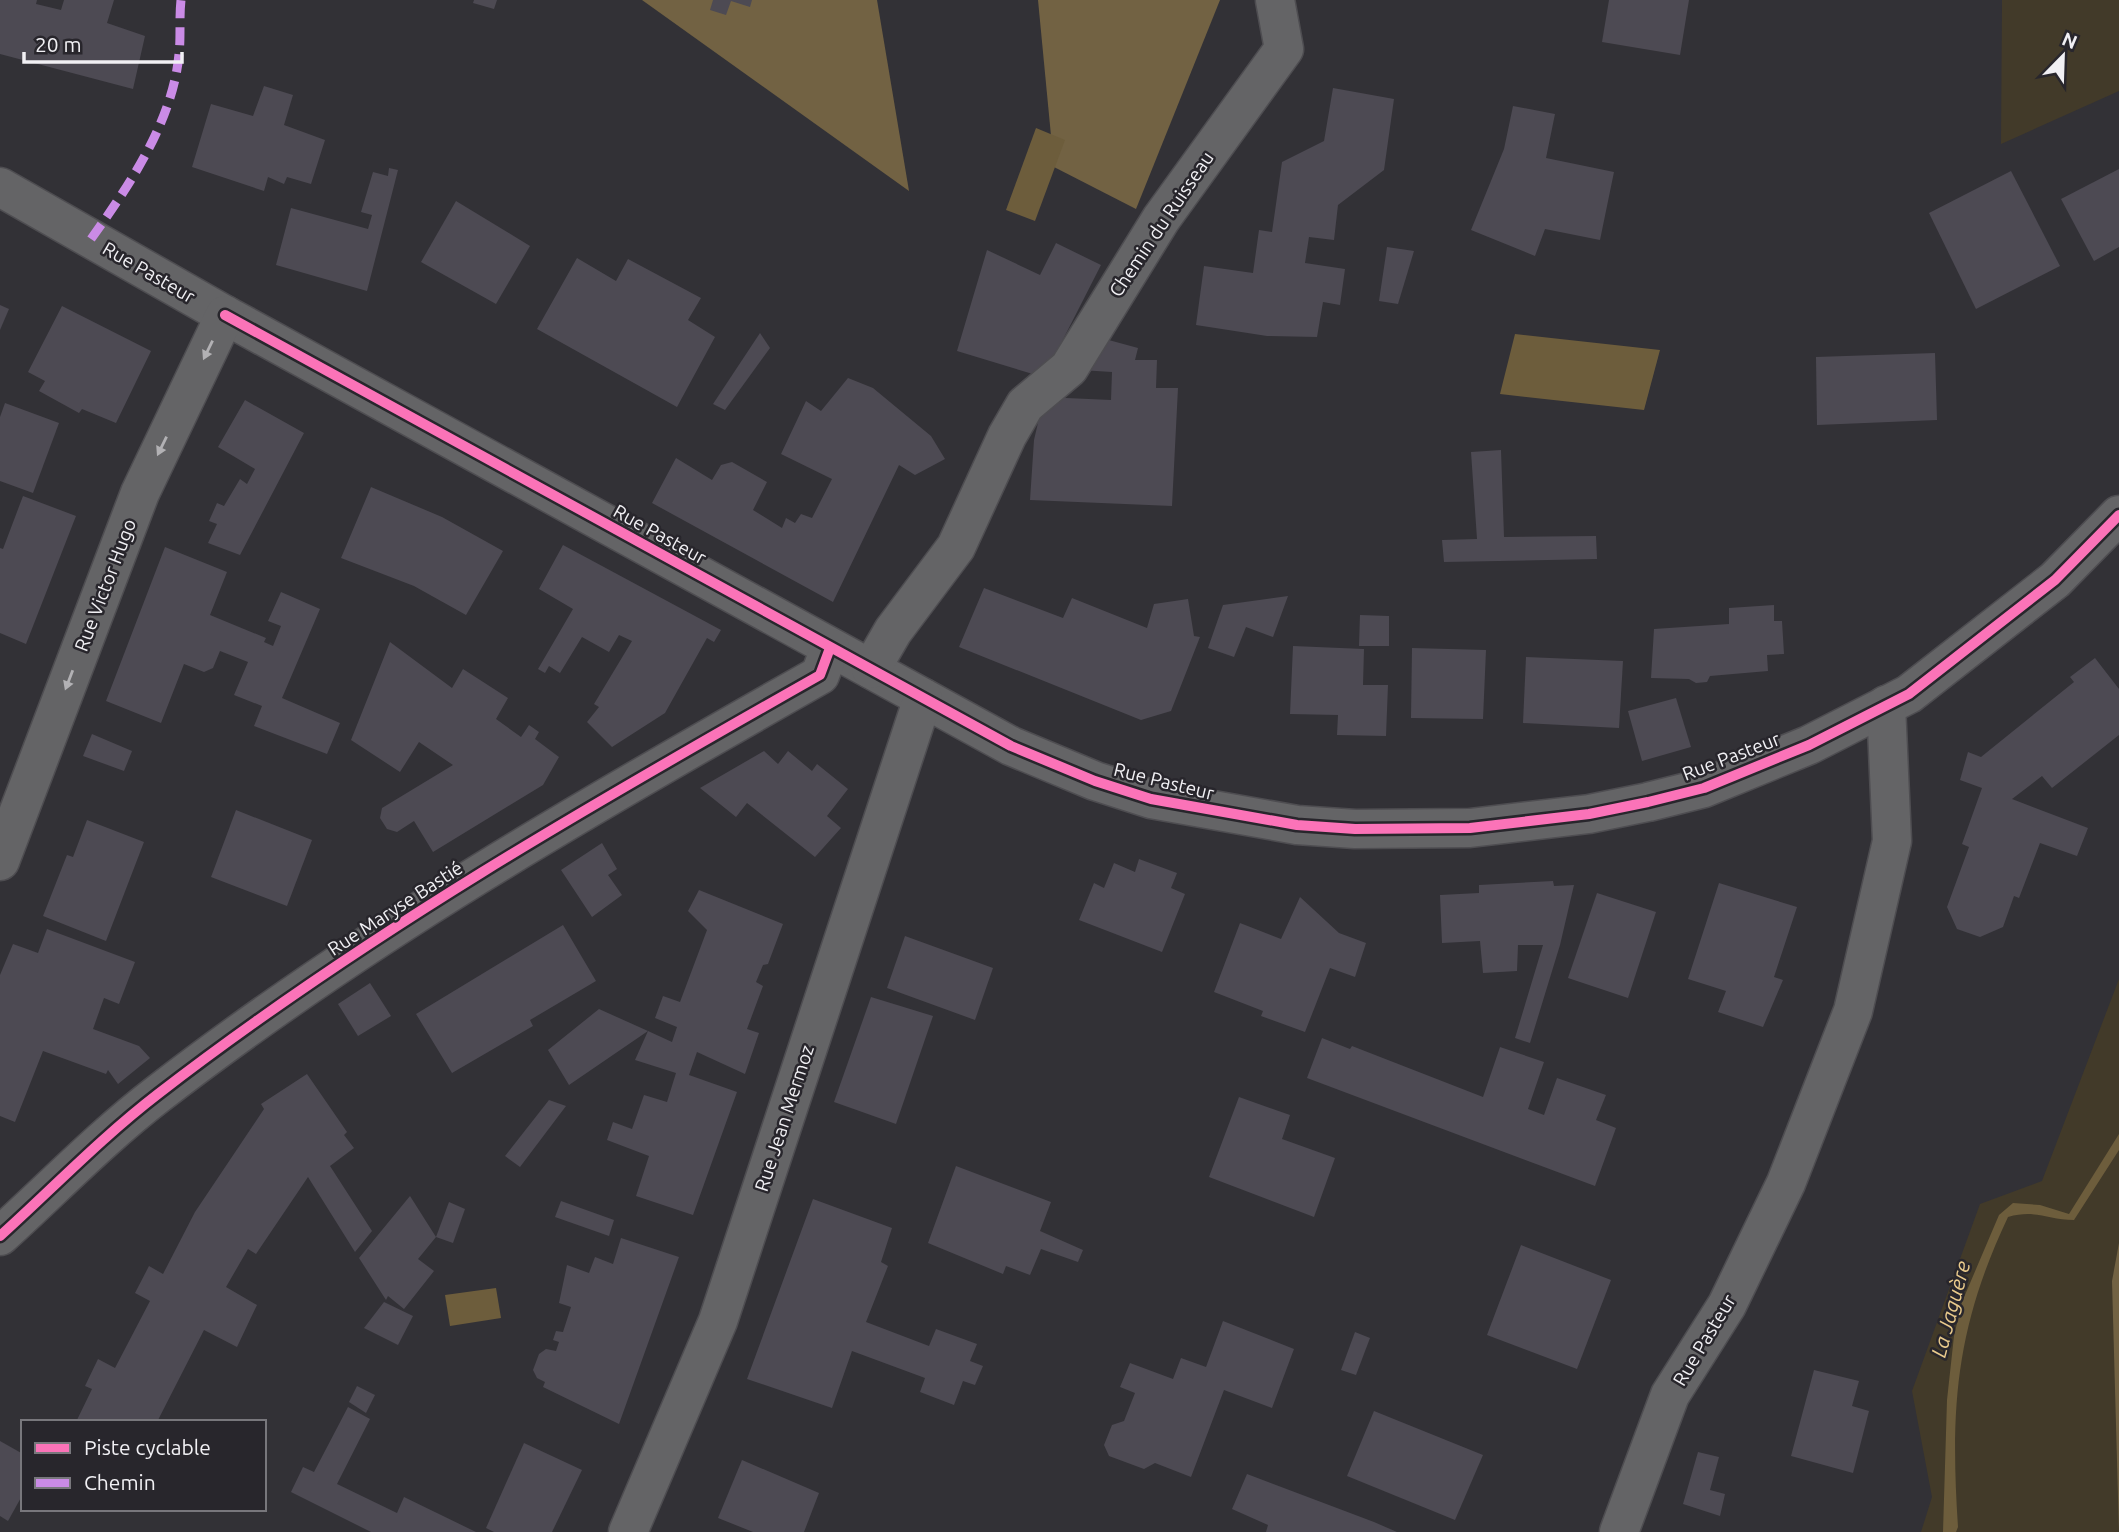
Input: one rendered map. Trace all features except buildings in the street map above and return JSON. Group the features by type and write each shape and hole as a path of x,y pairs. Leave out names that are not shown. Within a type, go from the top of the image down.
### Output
{"street":[{"name":"Chemin du Ruisseau","path":"871,669 893,631 956,547 1007,436 1025,405 1069,369 1161,219 1284,49 1275,0"},
{"name":"Rue Pasteur","path":"0,187 225,315 1011,746 1096,781 1151,799 1240,817 1355,829 1470,828 1589,814 1704,788 1809,745 1909,694 2055,580 2119,515"},
{"name":"Rue Victor Hugo","path":"0,861 140,493 225,315"},
{"name":"Rue Maryse Bastié","path":"0,1236 157,1095 344,961 542,832 820,675 830,648"},
{"name":"Rue Jean Mermoz","path":"628,1532 718,1321 923,698"},
{"name":"Rue Pasteur","path":"1619,1532 1670,1395 1727,1305 1786,1183 1853,1011 1892,841 1886,705"}],"shaded area":[{"path":"642,0 877,0 909,191"},
{"path":"1038,0 1220,0 1136,209 1054,167"},
{"path":"2002,0 2119,0 2119,91 2001,144"},
{"path":"1036,128 1065,140 1035,221 1006,210"},
{"path":"1515,334 1660,350 1644,410 1500,394"},
{"path":"2119,979 2119,1532 1921,1532 1932,1497 1912,1391 1980,1204 2042,1181"},
{"path":"2119,1134 2119,1150 2074,1220 2034,1214 2008,1217 1977,1295 1967,1332 1960,1368 1955,1443 1958,1527 1956,1532 1943,1532 1947,1400 1954,1336 1962,1302 1999,1215 2013,1203 2040,1205 2069,1214"},
{"path":"2119,1243 2119,1532 2112,1281"},
{"path":"496,1288 501,1318 450,1326 445,1295"}],"marked path":[{"path":"91,239 134,175 159,128 175,79 181,0"}],"cycle path":[{"path":"225,315 1011,746 1095,781 1151,799 1297,825 1355,829 1470,828 1589,814 1704,788 1809,745 1909,694 2055,580 2119,515"},
{"path":"0,1236 137,1111 237,1035 398,925 481,873 649,772 820,675 830,648"}],"water label":[{"name":"La Jaguère","path":"1950,1309"}]}
